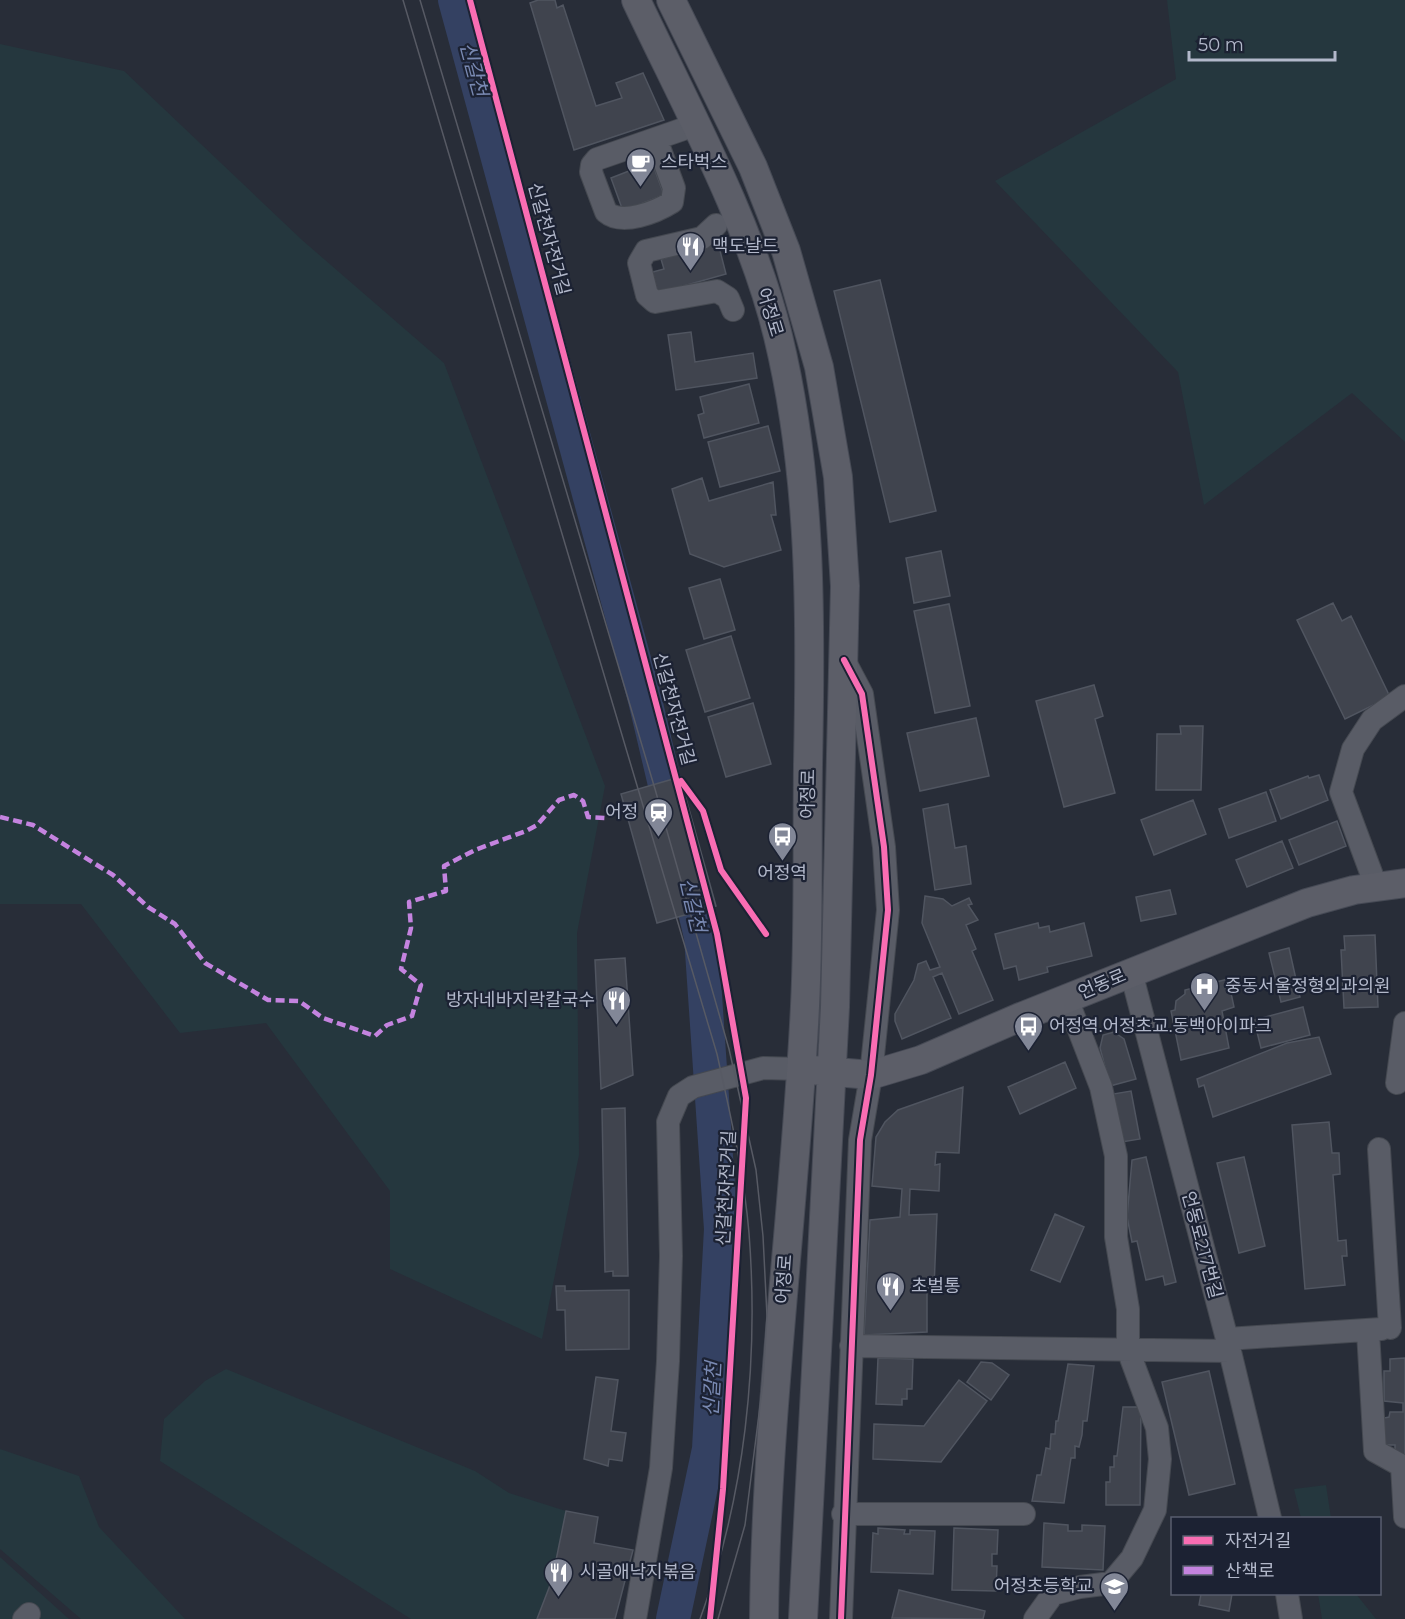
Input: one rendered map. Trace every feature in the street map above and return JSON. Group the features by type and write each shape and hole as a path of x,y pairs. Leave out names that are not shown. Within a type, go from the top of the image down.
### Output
{"main road":[{"name":"어정로","path":"636,0 721,181 754,260 777,332 794,411 803,492 811,611 805,1006 776,1387 764,1616"},
{"name":"어정로","path":"670,0 753,167 786,251 819,367 838,477 845,586 832,1073 803,1619"},
{"name":"언동로","path":"800,1069 871,1075 921,1060 1131,972 1307,903 1377,886 1405,883"}],"street":[{"path":"656,139 674,188 672,202 623,219 611,216 606,212 591,172 592,165 597,159 695,125"},
{"path":"721,181 753,167"},
{"path":"716,225 702,238 646,251 639,263 647,295 656,302 717,291 728,298 733,310"},
{"path":"844,660 862,694 885,858 887,921 871,1075 860,1140 843,1514 847,1617"},
{"path":"1377,886 1341,792 1353,748 1372,720 1405,696"},
{"name":"언동로217번길","path":"1131,972 1228,1345 1270,1517"},
{"path":"1035,1619 1053,1594 1080,1587 1111,1583 1132,1558 1155,1509 1160,1459 1157,1428 1128,1350 1128,1309 1116,1237 1116,1156 1101,1087 1067,999"},
{"path":"1397,1083 1405,1027"},
{"path":"635,1619 661,1468 671,1256 668,1122 679,1096 693,1087 763,1068 800,1069"},
{"path":"1379,1149 1388,1328 1375,1451 1402,1466 1405,1517"},
{"path":"851,1346 1128,1350 1228,1345 1388,1328"},
{"path":"843,1514 1024,1514"},
{"path":"1287,1595 1291,1619"}],"shaded area":[{"path":"1167,0 1405,0 1405,442 1352,393 1204,505 1178,372 995,181 1176,79"},
{"path":"0,44 124,71 302,240 444,363 605,786 577,933 579,1155 542,1339 390,1269 390,1191 266,1023 180,1033 81,904 0,904"},
{"path":"226,1369 475,1471 509,1493 566,1511 552,1580 537,1619 411,1619 160,1461 164,1419 205,1381"},
{"path":"0,1449 79,1476 99,1527 185,1619 81,1619 0,1549"},
{"path":"1326,1485 1331,1517 1301,1517 1294,1489"},
{"path":"0,1557 69,1619 0,1619"},
{"path":"1318,1595 1357,1595 1376,1619 1322,1619"}],"building":[{"path":"538,0 555,0 557,8 563,5 596,106 622,98 616,83 643,73 664,120 574,150 530,3"},
{"path":"652,162 664,195 623,211 611,178"},
{"path":"718,243 726,274 655,294 649,273 664,269 661,259"},
{"path":"880,280 936,511 890,522 834,291"},
{"path":"691,332 695,362 753,353 757,378 676,390 668,335"},
{"path":"749,384 759,423 704,438 698,415 704,413 700,397"},
{"path":"768,426 780,471 720,487 708,442"},
{"path":"702,478 709,501 773,482 776,515 771,515 781,550 724,567 690,554 672,489"},
{"path":"941,551 950,596 914,603 906,558"},
{"path":"720,579 735,630 704,639 689,588"},
{"path":"1333,603 1342,621 1351,616 1390,697 1345,719 1297,620"},
{"path":"949,604 970,706 935,713 914,611"},
{"path":"731,636 750,698 705,712 686,650"},
{"path":"1094,685 1103,716 1095,719 1115,793 1064,807 1036,701"},
{"path":"753,703 771,764 726,777 708,717"},
{"path":"976,718 989,776 920,791 907,733"},
{"path":"1180,726 1203,726 1201,790 1156,790 1157,734 1181,734"},
{"path":"1319,775 1328,800 1281,819 1270,790 1308,776 1309,778"},
{"path":"680,777 716,906 657,923 621,794"},
{"path":"1266,792 1276,821 1229,838 1219,809"},
{"path":"1193,800 1206,834 1154,855 1141,820"},
{"path":"948,804 955,848 966,846 971,884 935,890 923,809"},
{"path":"1337,821 1346,846 1299,865 1289,840"},
{"path":"1282,841 1293,868 1247,887 1236,860"},
{"path":"1170,890 1176,914 1141,921 1136,897"},
{"path":"925,896 943,899 952,906 969,898 972,904 968,905 978,920 966,925 976,949 972,951 993,1000 959,1014 942,973 933,977 951,1018 902,1039 895,1021 895,1014 914,980 918,964 926,961 930,970 940,967 922,923"},
{"path":"1038,923 1039,928 1049,926 1050,932 1084,923 1092,956 1047,967 1048,972 1019,980 1016,966 1004,969 995,934"},
{"path":"1375,935 1378,1007 1344,1008 1341,950 1345,950 1344,936"},
{"path":"1289,948 1300,997 1281,1002 1269,953"},
{"path":"625,958 633,1075 601,1089 595,960"},
{"path":"1228,979 1234,1007 1222,1011 1229,1048 1181,1060 1171,1011 1175,1010 1176,1001 1185,994 1185,990"},
{"path":"1303,1007 1310,1035 1261,1048 1254,1020"},
{"path":"1114,1032 1124,1039 1136,1079 1110,1086 1100,1048 1103,1035"},
{"path":"1319,1037 1331,1074 1213,1117 1204,1085 1199,1087 1197,1079 1287,1043"},
{"path":"1065,1062 1076,1088 1020,1114 1008,1087"},
{"path":"963,1087 959,1153 936,1152 935,1165 940,1164 939,1191 910,1189 909,1215 937,1214 934,1288 927,1288 927,1332 864,1335 870,1220 900,1217 902,1189 872,1186 876,1137 885,1122 898,1110"},
{"path":"1131,1091 1140,1139 1122,1142 1113,1094"},
{"path":"625,1108 628,1276 613,1276 613,1271 605,1272 602,1109"},
{"path":"1329,1122 1332,1153 1339,1153 1340,1174 1333,1175 1338,1241 1346,1240 1347,1256 1342,1256 1345,1285 1305,1289 1292,1125"},
{"path":"1146,1157 1176,1282 1165,1285 1163,1276 1146,1280 1137,1241 1132,1242 1127,1217 1132,1160"},
{"path":"1244,1157 1265,1246 1239,1253 1217,1163"},
{"path":"1055,1214 1084,1227 1060,1282 1031,1270"},
{"path":"556,1286 565,1286 565,1291 629,1290 629,1349 566,1350 565,1310 557,1310"},
{"path":"878,1358 913,1359 912,1389 907,1389 907,1399 902,1399 902,1405 876,1404"},
{"path":"1405,1358 1405,1457 1395,1458 1395,1445 1384,1445 1384,1418 1389,1417 1390,1412 1403,1412 1403,1403 1384,1401 1384,1371 1390,1371 1390,1359"},
{"path":"981,1362 992,1363 1009,1375 991,1400 967,1382"},
{"path":"1068,1364 1094,1366 1087,1421 1083,1421 1079,1447 1075,1446 1075,1458 1071,1458 1064,1503 1032,1501 1037,1475 1041,1475 1046,1448 1050,1449 1051,1434 1055,1434"},
{"path":"1209,1371 1235,1484 1189,1495 1162,1382"},
{"path":"596,1377 618,1380 611,1431 626,1433 622,1461 609,1459 608,1466 584,1459"},
{"path":"959,1380 987,1401 941,1462 873,1459 874,1424 924,1426"},
{"path":"1123,1407 1141,1407 1140,1505 1106,1505 1106,1482 1110,1482 1110,1467 1114,1467 1114,1456 1117,1456"},
{"path":"566,1511 598,1517 594,1543 633,1550 615,1619 537,1619 552,1580"},
{"path":"1044,1523 1068,1525 1068,1531 1082,1531 1082,1525 1105,1526 1103,1570 1042,1567"},
{"path":"878,1528 905,1530 904,1534 910,1534 910,1530 935,1531 933,1574 871,1572 873,1533 878,1534"},
{"path":"954,1528 998,1530 997,1554 992,1554 992,1566 997,1566 996,1591 952,1590"},
{"path":"899,1590 985,1611 983,1619 892,1618"},
{"path":"1201,1595 1232,1595 1229,1611 1199,1605"}],"waterway":[{"name":"신갈천","path":"455,0 645,700 701,937 721,1229 709,1449 673,1619"}],"tram line":[{"path":"403,0 717,1054 736,1143 744,1188 752,1282 750,1380 738,1477 728,1525 700,1619"},
{"path":"420,0 655,789 729,1049 756,1170 763,1236 767,1316 763,1382 745,1525 718,1619"}],"marked path":[{"path":"0,817 33,825 113,875 148,907 175,924 205,963 268,1000 299,1001 323,1018 375,1036 387,1025 412,1016 421,985 401,969 411,928 409,902 446,891 444,866 475,850 537,825 559,800 574,795 583,801 588,817 606,818"}],"cycle path":[{"name":"신갈천자전거길","path":"470,0 717,934 746,1098 723,1489 710,1619"},
{"path":"841,1619 860,1140 871,1075 888,910 884,847 862,694 844,660"},
{"path":"681,781 703,811 721,870 766,934"}],"place":[{"name":"스타벅스","path":"640,188"},
{"name":"맥도날드","path":"691,272"},
{"name":"어정","path":"659,838"},
{"name":"어정역","path":"782,862"},
{"name":"중동서울정형외과의원","path":"1204,1012"},
{"name":"방자네바지락칼국수","path":"616,1026"},
{"name":"어정역.어정초교.동백아이파크","path":"1028,1052"},
{"name":"초벌통","path":"890,1312"},
{"name":"시골애낙지볶음","path":"559,1598"},
{"name":"어정초등학교","path":"1114,1612"}]}
